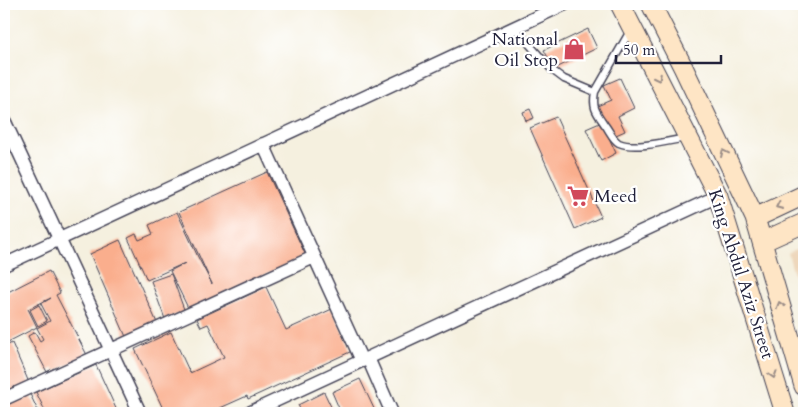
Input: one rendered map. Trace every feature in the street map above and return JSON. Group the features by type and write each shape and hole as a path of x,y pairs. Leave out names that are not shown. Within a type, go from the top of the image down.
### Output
{"street":[{"path":"4,265 564,4"},
{"name":"King Abdul Aziz Street","path":"620,4 718,196 785,413"},
{"name":"King Abdul Aziz Street","path":"651,4 755,218 804,386"},
{"path":"4,120 140,413"},
{"path":"262,144 314,257 392,413"},
{"path":"755,218 804,195"},
{"path":"250,413 718,196"},
{"path":"762,242 804,222"},
{"path":"4,399 314,257"}],"lane":[{"path":"514,27 552,70 564,78 595,92"},
{"path":"632,28 595,92 593,102 595,112 618,142 628,146 639,146 688,137"}],"shaded area":[{"path":"804,245 804,311 788,253"}],"building":[{"path":"588,29 597,48 554,69 544,50"},
{"path":"620,78 634,108 618,116 625,131 609,138 616,153 601,161 586,129 602,122 595,107 611,100 604,85"},
{"path":"530,109 534,118 526,121 523,112"},
{"path":"556,117 601,217 575,229 530,128"},
{"path":"267,172 306,256 189,310 170,271 185,263 147,280 128,238 136,234 139,240 153,234 149,225 177,212 212,284 179,212"},
{"path":"120,240 158,325 127,339 90,254"},
{"path":"49,271 60,293 56,295 87,355 56,371 54,368 47,372 28,336 35,332 40,341 43,339 37,328 50,321 41,304 51,298 28,309 37,327 4,344 4,294"},
{"path":"171,274 185,312 165,319 151,281"},
{"path":"266,287 286,330 332,309 352,351 248,399 247,396 209,413 165,413 135,349 171,332 190,373 224,357 208,324 201,327 197,319"},
{"path":"39,305 47,321 38,326 30,310"},
{"path":"12,343 30,385 4,396 4,347"},
{"path":"96,365 118,413 46,413 36,392"},
{"path":"360,379 376,413 341,413 332,392"},
{"path":"324,392 334,413 302,413 298,405"},
{"path":"30,394 39,413 11,413 7,405"}],"place":[{"name":"National Oil Stop","path":"574,49"},
{"name":"Meed","path":"578,196"}]}
